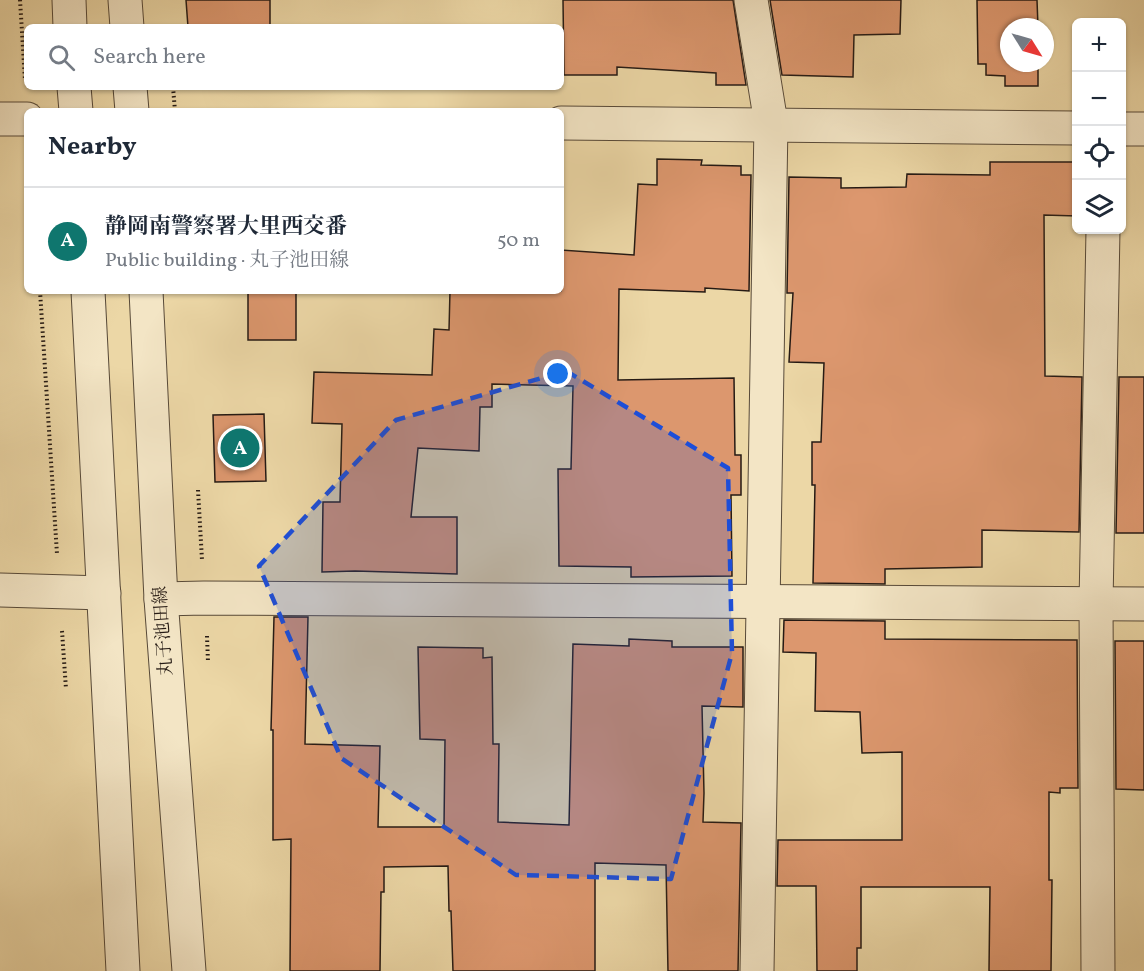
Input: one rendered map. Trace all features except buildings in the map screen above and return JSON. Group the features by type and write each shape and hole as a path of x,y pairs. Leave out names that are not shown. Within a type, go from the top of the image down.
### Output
{"street":[{"path":"69,0 70,24"},
{"path":"125,0 127,24"},
{"path":"751,0 771,123 757,971"},
{"path":"74,90 76,108"},
{"path":"130,90 132,108"},
{"path":"0,119 26,104"},
{"path":"564,123 771,123 1072,128"},
{"path":"1126,129 1144,129"},
{"path":"1098,971 1096,603 1103,234"},
{"path":"88,294 123,971"},
{"name":"丸子池田線","path":"146,294 161,599 189,971"},
{"path":"0,590 104,593"},
{"path":"161,599 1144,604"}],"path":[{"path":"20,0 24,69"},
{"path":"173,90 175,108"}],"highlighted area":[{"path":"566,371 728,468 732,653 671,879 516,875 341,758 259,566 396,420"}],"place":[{"name":"静岡南警察署大里西交番","path":"240,448"}]}
